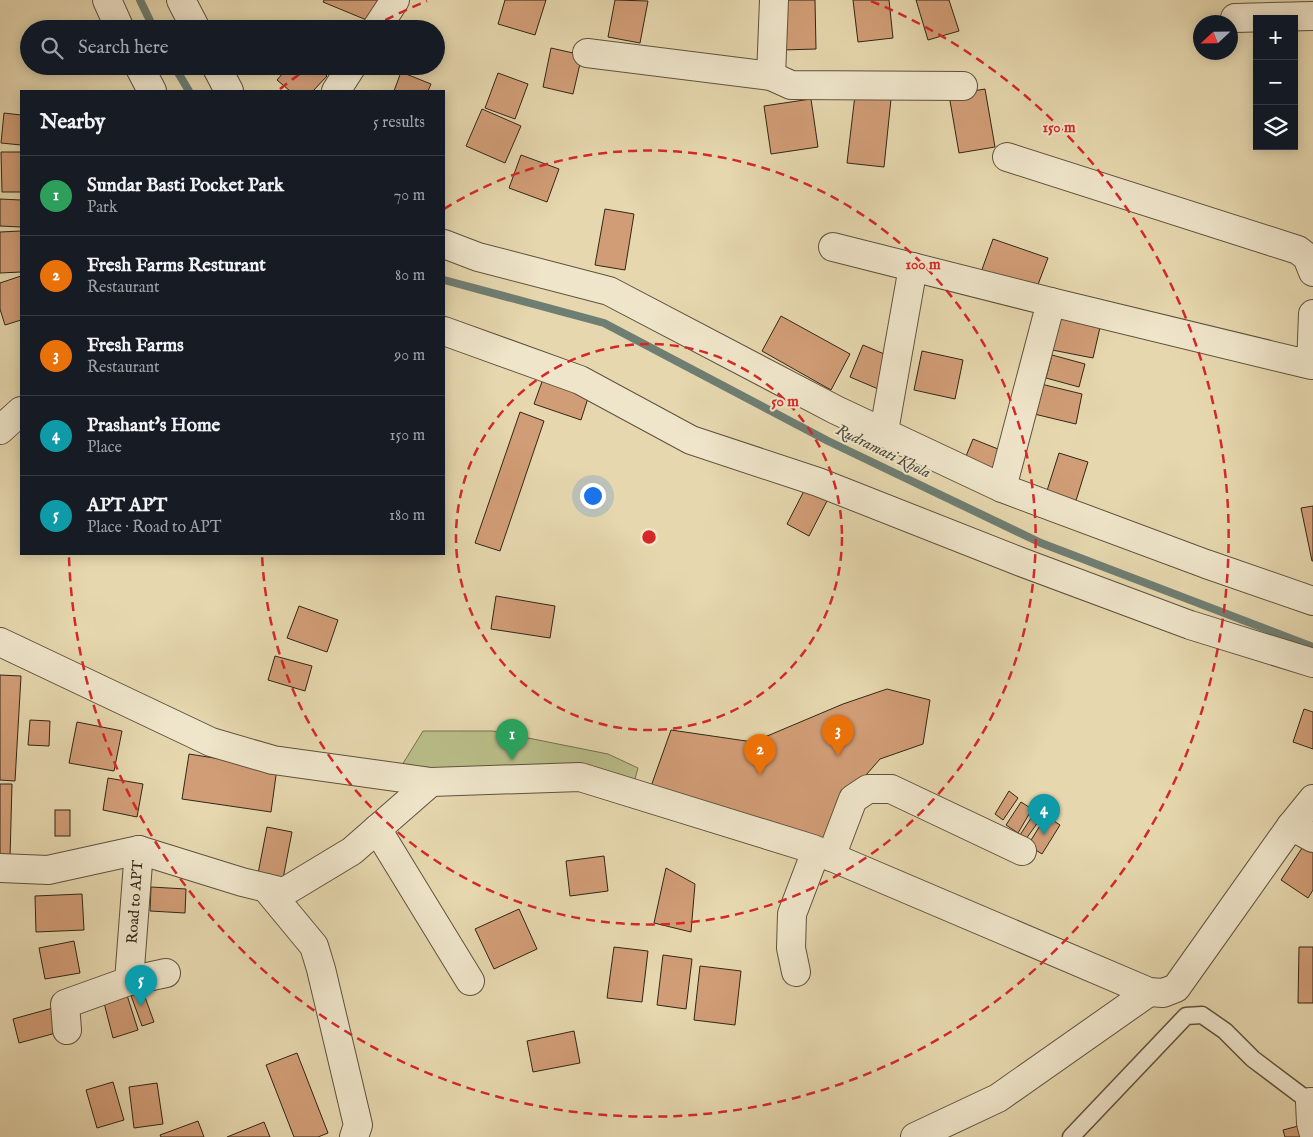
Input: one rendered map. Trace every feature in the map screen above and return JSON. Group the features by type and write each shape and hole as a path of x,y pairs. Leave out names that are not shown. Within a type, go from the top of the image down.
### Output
{"street":[{"path":"106,0 116,20"},
{"path":"181,0 191,20"},
{"path":"382,20 395,0"},
{"path":"771,76 774,0"},
{"path":"1238,18 1313,16"},
{"path":"587,53 771,76 791,84 963,86"},
{"path":"144,75 151,90"},
{"path":"221,75 228,90"},
{"path":"337,90 346,75"},
{"path":"1007,157 1298,250 1307,257 1313,272"},
{"path":"445,244 478,257 609,291 836,410 1002,488 1206,564 1313,601"},
{"path":"833,246 1051,302 1312,365 1313,314"},
{"path":"884,431 913,266"},
{"path":"1002,488 1051,302"},
{"path":"445,331 580,380 691,440 818,482 1190,625 1313,663"},
{"path":"0,430 20,412"},
{"path":"0,642 211,742 273,760 430,782 580,777 824,854 1149,992 1162,993 1176,988 1302,832 1313,799"},
{"path":"0,868 48,870 139,850 284,892 352,851 430,782"},
{"path":"796,972 791,948 792,914 853,799 868,789 891,790 1022,851"},
{"path":"377,829 470,981"},
{"name":"Road to APT","path":"129,981 139,850"},
{"path":"266,888 314,946 358,1125 354,1137"},
{"path":"67,1030 66,1004 129,981 166,973"},
{"path":"915,1137 998,1098 1149,992"},
{"path":"1312,1102 1310,1123 1313,1131"}],"lane":[{"path":"1071,1137 1186,1016 1202,1015 1226,1031 1253,1059 1312,1102"}],"green space":[{"path":"423,731 493,731 608,754 638,768 633,786 402,765"}],"building":[{"path":"324,0 378,0 369,20 323,2"},
{"path":"505,0 546,0 535,35 498,24"},
{"path":"615,0 648,1 640,43 608,37"},
{"path":"781,0 815,0 816,49 782,50"},
{"path":"853,0 889,0 893,38 858,42"},
{"path":"916,0 949,0 959,31 928,40"},
{"path":"551,48 582,55 573,94 543,87"},
{"path":"498,73 528,84 515,119 485,108"},
{"path":"281,75 327,76 314,90 289,90 277,80"},
{"path":"400,75 408,75 431,84 428,90 394,90"},
{"path":"985,89 995,147 959,153 949,95"},
{"path":"855,95 891,99 884,167 847,163"},
{"path":"811,99 818,147 771,154 764,106"},
{"path":"482,109 521,126 505,163 466,146"},
{"path":"4,113 20,115 20,145 1,143"},
{"path":"1,152 20,152 20,192 2,192"},
{"path":"521,155 559,169 547,202 509,188"},
{"path":"0,199 20,200 20,227 0,226"},
{"path":"605,209 634,214 625,270 595,265"},
{"path":"20,231 20,272 0,273 0,232"},
{"path":"993,239 1048,258 1034,295 980,275"},
{"path":"20,276 20,320 5,325 0,309 0,283"},
{"path":"1055,313 1101,323 1093,358 1047,349"},
{"path":"781,316 850,354 831,390 762,351"},
{"path":"863,345 896,359 883,391 850,377"},
{"path":"922,351 963,360 955,399 914,390"},
{"path":"1052,355 1085,364 1079,387 1046,378"},
{"path":"543,379 589,395 581,420 534,404"},
{"path":"1037,383 1082,394 1076,424 1030,413"},
{"path":"520,412 544,421 500,551 475,543"},
{"path":"973,439 1003,451 992,478 962,466"},
{"path":"1059,453 1088,462 1074,507 1045,497"},
{"path":"806,487 828,499 809,536 787,524"},
{"path":"1313,506 1313,561 1312,561 1301,508"},
{"path":"496,596 555,606 550,638 491,629"},
{"path":"299,606 338,620 327,652 287,638"},
{"path":"275,656 312,666 305,691 268,680"},
{"path":"0,675 21,676 15,781 0,780"},
{"path":"887,689 930,700 923,744 880,759 852,791 827,848 649,792 671,730 753,742 843,704"},
{"path":"1304,709 1313,712 1313,749 1293,742"},
{"path":"30,720 50,721 49,746 28,745"},
{"path":"77,722 122,731 114,771 69,763"},
{"path":"189,754 277,768 271,812 182,799"},
{"path":"108,778 143,784 137,817 103,810"},
{"path":"0,784 12,784 10,858 0,857"},
{"path":"1009,791 1018,798 1003,820 995,814"},
{"path":"1021,802 1032,809 1018,833 1006,825"},
{"path":"1037,809 1043,815 1026,839 1020,835"},
{"path":"55,810 70,810 70,836 55,836"},
{"path":"1046,816 1060,825 1042,854 1028,845"},
{"path":"267,827 292,832 282,884 257,879"},
{"path":"1306,842 1313,846 1313,890 1308,898 1281,880"},
{"path":"604,856 608,891 570,896 566,861"},
{"path":"666,868 695,884 691,932 654,923"},
{"path":"151,887 186,889 185,913 150,911"},
{"path":"82,894 84,930 36,932 35,896"},
{"path":"519,909 537,949 494,969 475,929"},
{"path":"74,941 80,973 45,979 39,948"},
{"path":"614,947 648,951 642,1002 607,998"},
{"path":"1299,947 1313,947 1313,1003 1298,1003"},
{"path":"663,955 692,959 686,1009 657,1005"},
{"path":"700,966 741,971 735,1025 694,1020"},
{"path":"141,986 154,1022 142,1026 129,990"},
{"path":"126,992 138,1030 113,1038 103,999"},
{"path":"60,1006 67,1030 19,1043 13,1019"},
{"path":"574,1031 580,1063 533,1072 527,1041"},
{"path":"297,1053 328,1133 318,1137 294,1137 266,1065"},
{"path":"113,1082 124,1120 97,1128 86,1090"},
{"path":"157,1083 163,1124 134,1128 129,1087"},
{"path":"198,1121 204,1137 161,1137 160,1135"},
{"path":"264,1122 270,1137 227,1137"},
{"path":"1302,1125 1305,1137 1285,1137 1283,1130"}],"waterway":[{"name":"Rudramati Khola","path":"140,0 150,20"},
{"name":"Rudramati Khola","path":"179,75 188,90"},
{"name":"Rudramati Khola","path":"445,280 604,323 828,441 1041,543 1313,647"}],"place":[{"name":"Fresh Farms","path":"838,756"},
{"name":"Sundar Basti Pocket Park","path":"512,760"},
{"name":"Fresh Farms Resturant","path":"760,775"},
{"name":"Prashant's Home","path":"1044,835"},
{"name":"APT APT","path":"141,1006"}]}
